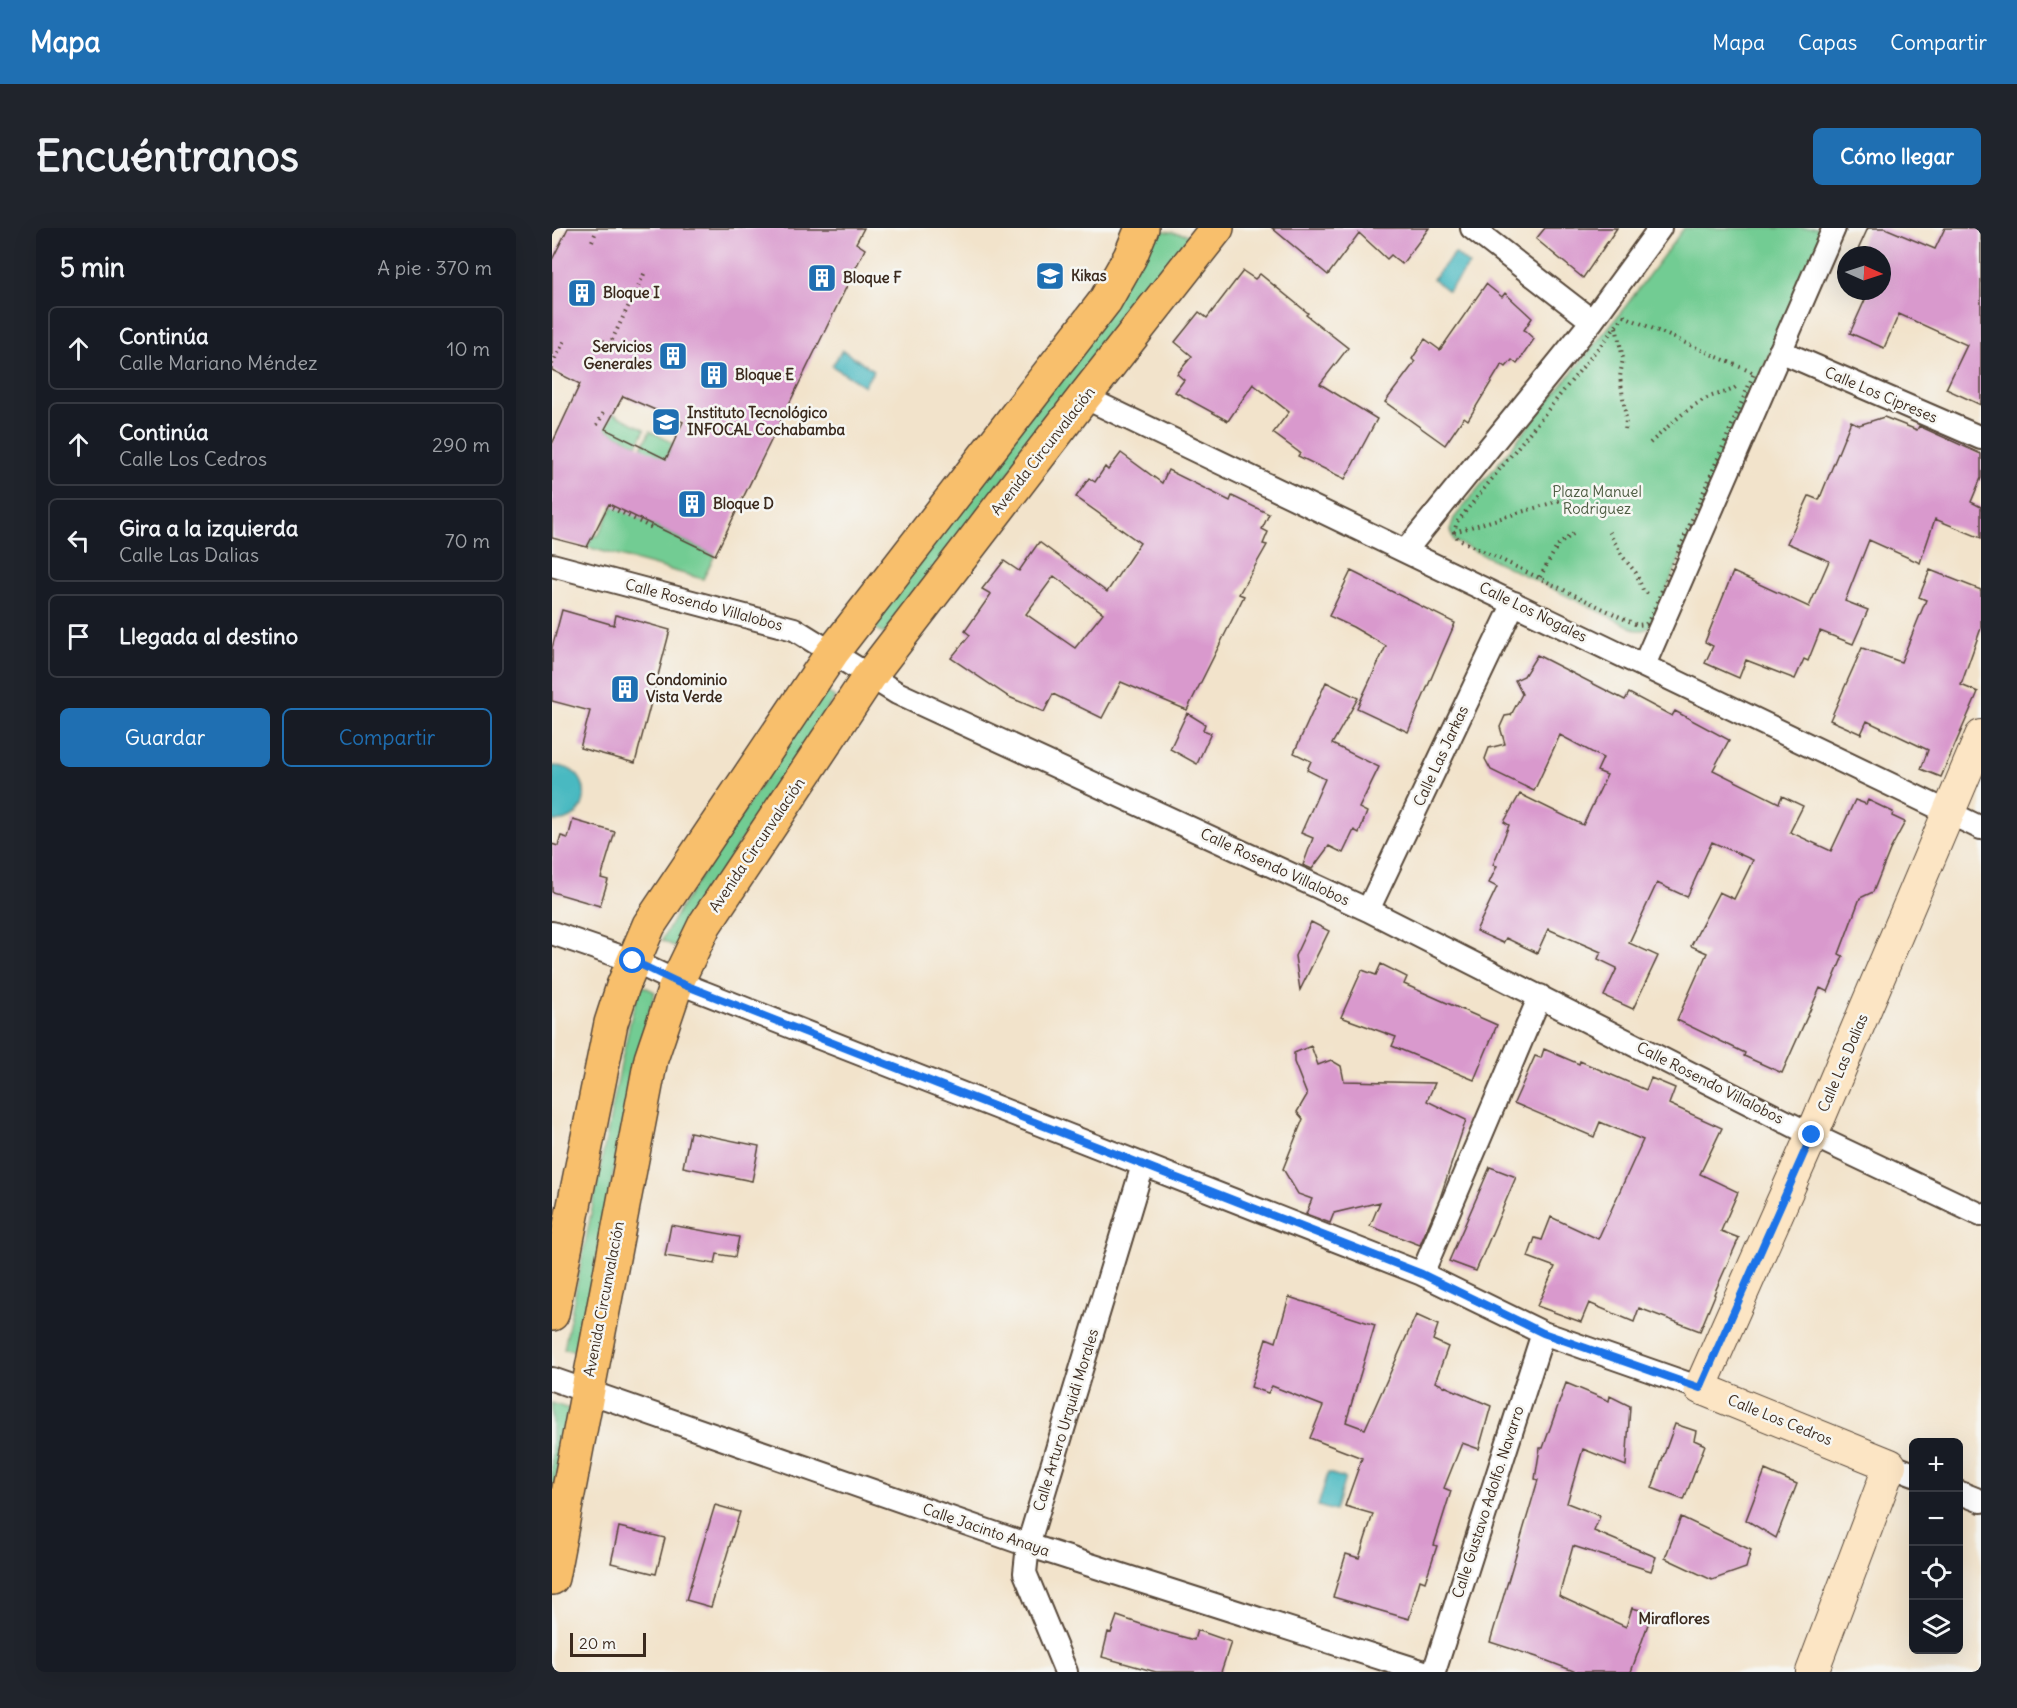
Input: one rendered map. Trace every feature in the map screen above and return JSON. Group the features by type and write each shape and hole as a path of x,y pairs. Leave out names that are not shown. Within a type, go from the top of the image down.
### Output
{"highway":[{"path":"552,1314 611,1023 633,961 649,925 832,653 1105,301 1130,257 1142,228"},
{"name":"Avenida Circunvalación","path":"552,1578 651,1059 677,982 705,924 869,677 1217,228"}],"street":[{"path":"1472,228 1592,321"},
{"path":"1406,550 1592,321 1660,228"},
{"path":"1644,664 1834,228"},
{"name":"Calle Los Cipreses","path":"1780,351 1981,438"},
{"name":"Calle Los Nogales","path":"1084,397 1644,664 1981,828"},
{"name":"Calle Rosendo Villalobos","path":"552,565 794,629 897,693 1368,910 1812,1135 1981,1215"},
{"name":"Calle Las Jarkas","path":"1368,910 1514,603"},
{"name":"Calle Las Dalias","path":"1700,1388 1812,1135 1981,736"},
{"name":"Calle Los Cedros","path":"552,933 633,961 677,982 1422,1274 1543,1333 1700,1388 1902,1469"},
{"path":"1422,1274 1540,996"},
{"name":"Calle Arturo Urquidi Morales","path":"1066,1672 1024,1573 1028,1545 1143,1165"},
{"name":"Calle Gustavo Adolfo. Navarro","path":"1434,1672 1543,1333"},
{"name":"Calle Jacinto Anaya","path":"552,1379 1028,1545 1424,1672"},
{"path":"1812,1672 1902,1469"},
{"path":"1963,1494 1981,1501"}],"path":[{"path":"592,241 596,232"},
{"path":"603,341 610,344 646,270"},
{"path":"615,316 621,320"},
{"path":"1624,316 1754,373 1646,624 1637,625 1458,539 1454,532 1457,522 1624,316"},
{"path":"1592,321 1615,327"},
{"path":"1615,327 1623,358 1620,377 1626,418 1625,433"},
{"path":"552,364 565,340"},
{"path":"1747,379 1754,373"},
{"path":"1650,443 1681,415 1708,398 1731,392 1739,385"},
{"path":"597,425 605,410"},
{"path":"1454,532 1575,496"},
{"path":"612,508 654,529"},
{"path":"1609,532 1623,557 1636,573 1644,590 1658,599"},
{"path":"1540,577 1558,545 1573,534"}],"green space":[{"name":"Plaza Manuel Rodriguez","path":"1684,228 1825,228 1650,627 1637,630 1454,541 1450,530 1454,518 1625,307"},
{"path":"1158,230 1190,235 1164,274 884,634 872,626"},
{"path":"576,395 645,429 637,445 568,411"},
{"path":"650,431 673,443 638,518 715,555 703,579 587,547 592,535 598,536"},
{"path":"823,690 835,697 691,917 675,947 662,940 679,910"},
{"path":"641,985 655,992 635,1064 578,1351 564,1349 622,1059"},
{"path":"552,1403 569,1409 552,1501"}],"water":[{"path":"1455,253 1469,265 1448,291 1433,279"},
{"path":"842,350 874,370 864,386 832,366"},
{"path":"552,766 567,768 577,775 583,784 582,806 576,815 566,820 552,821"},
{"path":"1328,1473 1345,1478 1335,1511 1318,1506"}],"building":[{"name":"Instituto Tecnológico INFOCAL Cochabamba","path":"568,228 864,228 856,243 865,249 715,555 609,504 587,547 552,538 552,444 580,384 552,370 552,260","holes":["623,396 683,422 666,459 605,429"]},
{"path":"1272,228 1429,228 1402,264 1391,255 1387,259 1359,233 1328,275"},
{"path":"1545,228 1617,228 1583,278 1536,239"},
{"path":"1868,228 1885,228 1935,249 1945,228 1981,228 1981,405 1946,389 1967,345 1899,314 1884,348 1850,333 1865,300 1891,300 1891,246 1860,246"},
{"path":"1243,271 1255,279 1260,274 1348,348 1320,384 1377,419 1345,479 1298,456 1300,453 1273,433 1289,412 1253,384 1228,421 1175,392 1184,380 1177,374 1192,356 1175,342 1199,312 1207,318"},
{"path":"1486,284 1502,297 1505,293 1532,318 1524,330 1534,339 1517,364 1512,360 1506,367 1502,364 1468,420 1464,417 1445,445 1385,402 1415,362 1412,359 1425,339 1440,350"},
{"path":"1884,417 1917,430 1919,426 1981,454 1981,478 1971,502 1981,507 1981,538 1935,519 1920,563 1869,540 1845,601 1868,610 1853,644 1820,631 1808,661 1804,659 1795,679 1746,660 1739,678 1705,663 1713,646 1705,642 1733,572 1809,607 1829,561 1787,543 1809,496 1819,500 1851,421 1859,425"},
{"path":"1121,453 1162,483 1168,470 1230,501 1232,496 1269,514 1262,529 1268,532 1263,544 1267,545 1239,594 1244,596 1187,710 1121,682 1102,718 1053,694 1044,712 1009,697 951,658 970,635 965,631 991,594 982,589 1004,561 1019,571 1039,542 1107,592 1140,543 1076,497 1089,478 1095,482 1105,467 1108,470","holes":["1054,576 1103,613 1075,648 1026,614"]},
{"path":"1930,570 1981,590 1981,628 1961,685 1978,692 1941,777 1921,769 1928,750 1867,721 1861,734 1830,720 1862,648 1901,662 1926,600 1919,597"},
{"path":"1351,571 1455,623 1408,732 1357,708 1386,646 1329,616"},
{"name":"Condominio Vista Verde","path":"562,610 614,625 616,615 670,630 635,763 580,748 590,711 552,701 552,648"},
{"path":"1537,655 1625,700 1629,693 1672,716 1675,711 1729,740 1713,770 1779,803 1782,796 1803,806 1790,832 1831,851 1855,800 1866,804 1868,800 1893,812 1892,816 1905,822 1890,850 1873,892 1860,898 1839,954 1843,956 1828,992 1820,988 1782,1073 1744,1056 1745,1053 1677,1020 1707,953 1691,946 1719,892 1734,899 1753,860 1712,842 1687,897 1657,883 1629,943 1658,956 1633,1009 1604,996 1617,968 1598,959 1601,952 1548,929 1537,953 1506,938 1503,943 1476,931 1497,887 1489,883 1497,866 1493,865 1509,825 1504,822 1520,794 1583,825 1607,775 1597,771 1603,758 1560,735 1534,791 1491,770 1485,759 1489,748 1505,744 1500,727 1505,716 1511,715 1522,694 1515,680 1524,676"},
{"path":"1326,682 1358,698 1332,744 1379,767 1359,808 1367,812 1359,833 1354,830 1343,853 1329,846 1312,869 1303,865 1313,838 1301,833 1325,779 1307,770 1311,761 1294,753"},
{"path":"1187,713 1205,724 1203,730 1211,733 1197,764 1170,749"},
{"path":"573,820 615,832 601,878 608,880 600,906 552,892 552,844 558,846 561,836 568,838"},
{"path":"1311,922 1329,931 1300,990 1295,956"},
{"path":"1381,964 1407,977 1404,984 1497,1025 1474,1080 1392,1046 1396,1037 1341,1017 1362,970 1376,975"},
{"path":"1311,1046 1318,1065 1331,1060 1341,1066 1344,1081 1435,1083 1427,1101 1466,1120 1440,1198 1420,1245 1370,1226 1380,1202 1334,1213 1330,1223 1306,1214 1312,1199 1298,1194 1283,1169 1303,1119 1297,1112 1307,1095 1294,1062 1294,1053"},
{"path":"1544,1049 1579,1064 1580,1061 1646,1090 1651,1078 1675,1088 1669,1104 1722,1128 1700,1174 1738,1192 1721,1231 1739,1238 1700,1331 1639,1308 1634,1322 1589,1303 1581,1322 1537,1306 1555,1267 1528,1257 1535,1238 1542,1240 1551,1217 1598,1239 1643,1140 1600,1122 1594,1137 1514,1103 1535,1056 1541,1058"},
{"path":"690,1132 759,1146 752,1181 683,1167"},
{"path":"1490,1167 1516,1177 1476,1271 1449,1261"},
{"path":"671,1225 739,1237 735,1257 717,1254 715,1264 665,1256"},
{"path":"1289,1297 1375,1325 1346,1422 1365,1429 1416,1315 1438,1325 1433,1340 1448,1347 1435,1382 1491,1406 1479,1449 1462,1443 1444,1488 1451,1491 1434,1545 1437,1546 1425,1582 1420,1580 1409,1619 1333,1597 1346,1554 1359,1558 1373,1514 1345,1506 1362,1458 1310,1438 1323,1406 1272,1386 1268,1393 1251,1387 1266,1338 1276,1342"},
{"path":"1566,1383 1609,1401 1610,1396 1630,1406 1626,1466 1583,1449 1567,1503 1600,1516 1594,1531 1656,1557 1651,1571 1573,1546 1559,1596 1626,1627 1632,1608 1652,1613 1631,1672 1576,1672 1490,1642 1538,1480 1535,1479 1540,1448 1543,1448"},
{"path":"1675,1424 1696,1431 1694,1440 1705,1445 1684,1500 1652,1488"},
{"path":"1765,1470 1797,1484 1776,1538 1746,1520"},
{"path":"715,1505 740,1512 711,1607 686,1600"},
{"path":"1681,1517 1751,1550 1746,1568 1712,1580 1665,1558"},
{"path":"619,1527 665,1538 656,1574 611,1563"},
{"path":"1117,1616 1194,1640 1197,1630 1231,1642 1221,1672 1156,1672 1102,1657 1108,1632 1111,1633"}],"place":[{"name":"Kikas","path":"1050,276"},
{"name":"Bloque F","path":"822,278"},
{"name":"Bloque I","path":"582,293"},
{"name":"Servicios Generales","path":"673,356"},
{"name":"Bloque E","path":"714,375"},
{"name":"Instituto Tecnológico INFOCAL Cochabamba","path":"666,422"},
{"name":"Bloque D","path":"692,504"},
{"name":"Condominio Vista Verde","path":"625,689"}],"district":[{"name":"Miraflores","path":"1674,1618"}],"route":[{"path":"633,961 677,982 1422,1274 1543,1333 1700,1388 1812,1135"}]}
